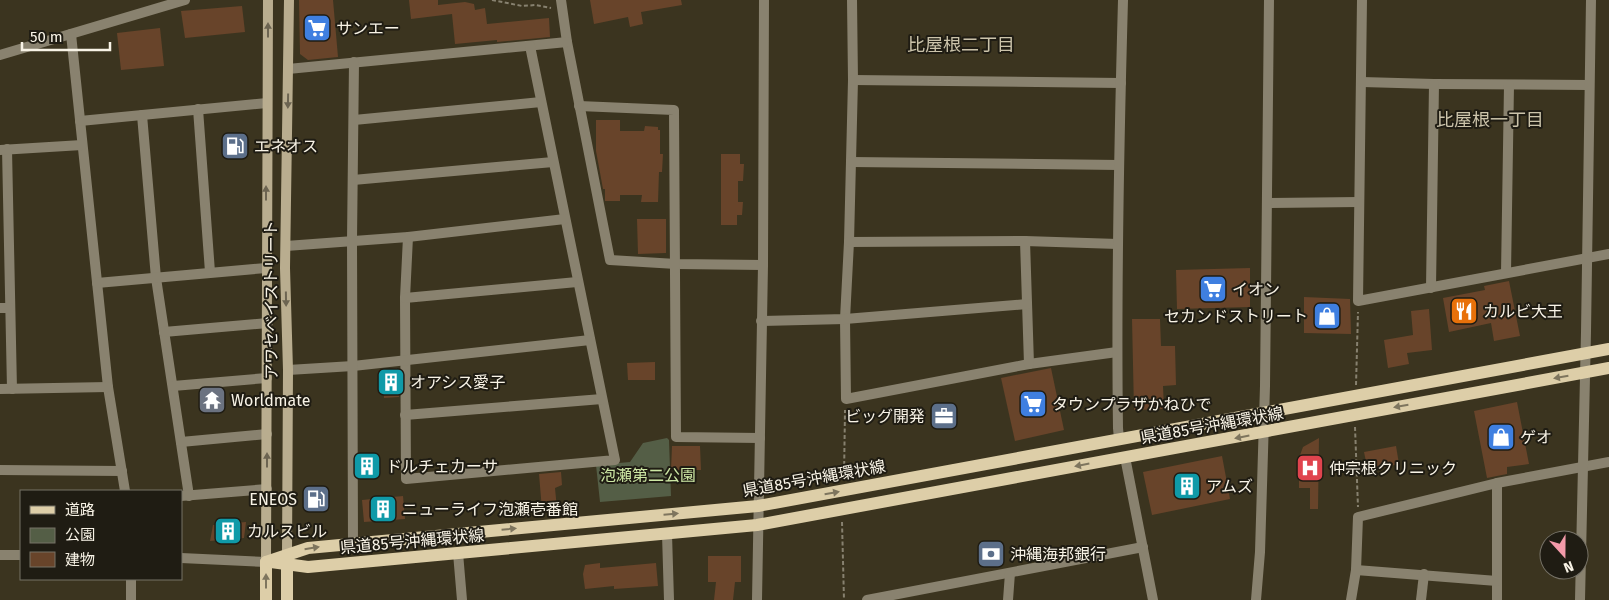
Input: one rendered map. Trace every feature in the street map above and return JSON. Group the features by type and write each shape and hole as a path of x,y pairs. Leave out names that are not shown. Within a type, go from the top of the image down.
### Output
{"main road":[{"name":"アワセベイストリート","path":"266,600 268,0"},
{"name":"アワセベイストリート","path":"287,600 288,370 286,246 289,0"},
{"name":"県道85号沖縄環状線","path":"287,560 308,548 758,506 1356,394 1609,349"},
{"name":"県道85号沖縄環状線","path":"266,562 287,560 308,567 757,525 1609,368"}],"street":[{"path":"0,54 185,0"},
{"path":"756,600 763,264 764,0"},
{"path":"852,0 853,80 845,319 846,399 1029,364 1117,352"},
{"path":"1120,438 1118,428 1117,352 1118,165 1123,0"},
{"path":"1256,600 1260,552 1264,412 1269,0"},
{"path":"1362,0 1358,300 1609,254"},
{"path":"1580,600 1591,0"},
{"path":"562,5 566,42 610,260 676,264 763,264"},
{"path":"70,34 108,387 124,490"},
{"path":"288,69 566,42"},
{"path":"408,237 404,298 406,479 615,460 530,46"},
{"path":"353,544 352,240 354,62"},
{"path":"853,80 1121,83"},
{"path":"1362,82 1589,85"},
{"path":"1431,288 1434,84"},
{"path":"1506,273 1509,85"},
{"path":"354,120 541,102"},
{"path":"80,120 142,116 267,103"},
{"path":"579,106 674,110 676,437 760,438"},
{"path":"198,109 210,272"},
{"path":"142,116 156,278 181,442 185,496 267,489"},
{"path":"12,389 5,308 4,149 82,145"},
{"path":"353,180 553,162"},
{"path":"851,162 1118,165"},
{"path":"1267,203 1359,202"},
{"path":"286,246 408,237 565,219"},
{"path":"849,242 1118,244"},
{"path":"1025,242 1029,364"},
{"path":"97,283 266,268"},
{"path":"404,298 577,282"},
{"path":"761,321 845,319 1027,304"},
{"path":"164,332 268,323"},
{"path":"288,370 352,366 590,340"},
{"path":"173,386 267,378"},
{"path":"0,389 108,387"},
{"path":"405,415 602,399"},
{"path":"181,442 267,434"},
{"path":"1125,457 1153,600"},
{"path":"1351,600 1356,570 1358,517 1497,484 1609,462"},
{"path":"0,470 122,471"},
{"path":"1497,484 1497,600"},
{"path":"667,534 669,600"},
{"path":"867,600 1143,547"},
{"path":"458,553 462,600"},
{"path":"0,555 20,555"},
{"path":"182,558 266,562"},
{"path":"1356,570 1424,574 1497,582"},
{"path":"1008,600 1010,573"},
{"path":"1421,600 1424,574"},
{"path":"131,580 131,600"}],"path":[{"path":"492,0 522,6 562,5"},
{"path":"1356,394 1358,300"},
{"path":"844,490 846,399"},
{"path":"1354,415 1358,517"},
{"path":"842,510 844,600"}],"green space":[{"name":"泡瀬第二公園","path":"667,438 669,440 671,496 600,502 596,465 630,462 643,443"}],"building":[{"name":"サンエー","path":"299,0 333,0 338,57 308,60 300,54"},
{"path":"409,0 438,0 438,5 465,2 474,4 475,10 485,8 487,24 549,18 550,37 455,44 452,14 411,19"},
{"path":"590,0 681,0 682,5 641,12 643,24 630,27 628,17 594,24"},
{"path":"242,6 245,32 185,38 181,11"},
{"path":"160,28 164,66 121,70 117,33"},
{"path":"596,120 620,120 620,131 644,131 645,126 658,127 658,130 660,130 660,154 663,154 662,172 659,172 658,202 641,202 642,195 620,195 620,201 605,201 605,189 603,189 596,151"},
{"path":"721,154 740,154 740,164 744,164 743,181 738,181 738,202 743,202 742,215 737,215 737,225 721,225"},
{"path":"637,219 666,219 666,253 638,254"},
{"name":"イオン","path":"1250,268 1250,307 1177,309 1176,270"},
{"path":"1509,281 1520,336 1494,341 1491,323 1449,332 1443,298 1485,290 1484,286"},
{"name":"セカンドストリート","path":"1304,297 1350,299 1351,334 1304,333"},
{"path":"1429,309 1432,350 1407,353 1409,364 1388,368 1384,340 1413,335 1411,311"},
{"path":"1132,319 1160,319 1161,346 1175,346 1176,385 1163,386 1164,409 1134,410"},
{"path":"655,362 655,380 628,380 627,363"},
{"name":"オアシス愛子","path":"397,368 399,397 384,398 383,370"},
{"name":"タウンプラザかねひで","path":"1051,368 1064,430 1015,441 1001,378"},
{"name":"ゲオ","path":"1517,402 1529,464 1507,467 1507,474 1487,478 1474,411"},
{"path":"1319,438 1318,509 1310,509 1310,488 1299,488 1299,458 1303,447"},
{"path":"672,446 700,446 701,470 671,470"},
{"path":"1396,446 1399,464 1368,471 1364,452"},
{"name":"ドルチェカーサ","path":"360,456 377,456 377,475 360,475"},
{"name":"アムズ","path":"1222,456 1230,499 1152,515 1143,472"},
{"path":"561,472 562,485 555,488 557,509 542,510 539,474"},
{"name":"ニューライフ泡瀬壱番館","path":"403,496 405,519 364,522 362,500"},
{"name":"カルスビル","path":"246,522 244,538 210,541 213,525"},
{"path":"708,556 741,556 741,582 735,582 733,600 714,600 716,582 708,582"},
{"path":"600,563 600,568 656,563 658,586 614,589 614,586 585,589 583,574 585,565"}],"place":[{"name":"サンエー","path":"317,28"},
{"name":"エネオス","path":"235,146"},
{"name":"イオン","path":"1213,289"},
{"name":"カルビ大王","path":"1464,311"},
{"name":"セカンドストリート","path":"1327,316"},
{"name":"オアシス愛子","path":"391,382"},
{"name":"Worldmate","path":"212,400"},
{"name":"タウンプラザかねひで","path":"1033,404"},
{"name":"ビッグ開発","path":"944,416"},
{"name":"ゲオ","path":"1501,437"},
{"name":"ドルチェカーサ","path":"367,466"},
{"name":"仲宗根クリニック","path":"1310,468"},
{"name":"アムズ","path":"1187,486"},
{"name":"ENEOS","path":"316,499"},
{"name":"ニューライフ泡瀬壱番館","path":"383,509"},
{"name":"カルスビル","path":"228,531"},
{"name":"沖縄海邦銀行","path":"991,554"}],"district":[{"name":"比屋根二丁目","path":"961,45"},
{"name":"比屋根一丁目","path":"1490,120"}]}
